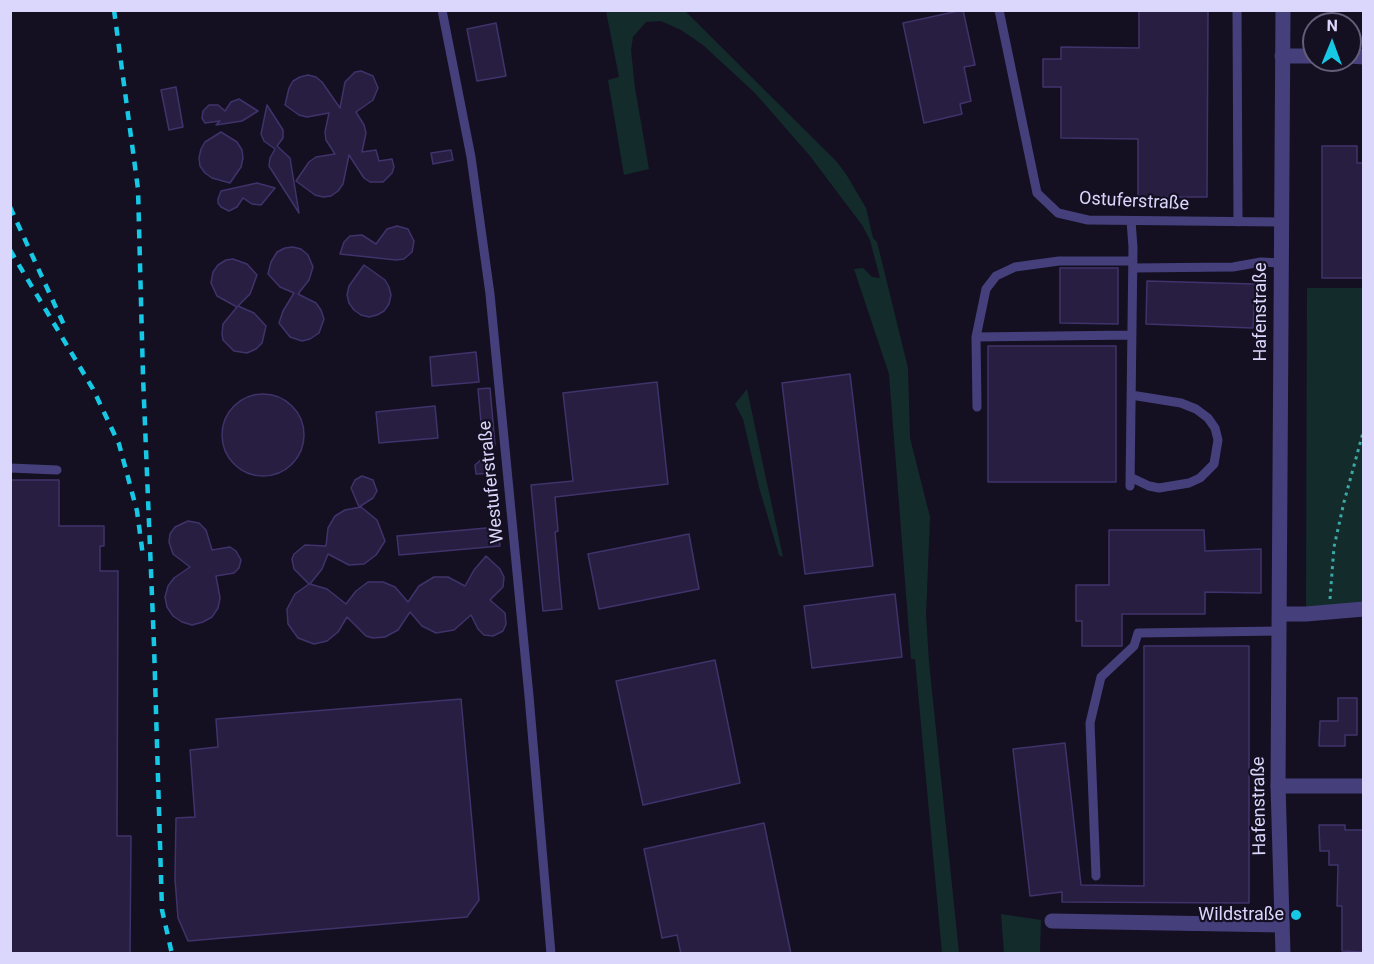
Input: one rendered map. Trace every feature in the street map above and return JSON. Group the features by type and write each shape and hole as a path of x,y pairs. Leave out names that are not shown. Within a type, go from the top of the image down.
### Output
{"street":[{"name":"Hafenstraße","path":"1283,10 1278,786 1283,954"},
{"path":"1282,56 1302,56"},
{"path":"1280,614 1364,609"},
{"path":"1278,786 1364,786"},
{"path":"1052,921 1282,925"}],"lane":[{"name":"Westuferstraße","path":"442,10 471,157 490,294 529,696 551,954"},
{"name":"Ostuferstraße","path":"999,10 1037,193 1058,213 1089,220 1281,222"},
{"path":"1237,10 1238,222"},
{"path":"1131,220 1133,264 1131,395 1130,482 1159,488 1189,483 1200,478 1214,464 1218,440 1215,428 1208,418 1182,403 1131,395"},
{"path":"977,407 976,337 984,294 996,276 1015,267 1059,261 1233,267 1261,262 1281,262"},
{"path":"976,337 1132,335"},
{"path":"10,468 57,470"},
{"path":"1096,876 1090,723 1101,677 1134,646 1138,633 1280,631"}],"path":[{"path":"1329,612 1334,547 1364,429"}],"green space":[{"path":"606,11 685,11 836,161 866,208 873,238 877,242 908,368 910,438 930,517 926,615 929,662 959,953 942,953 915,659 911,659 889,374 854,269 863,268 872,277 880,278 870,240 862,225 810,156 755,93 703,45 681,30 661,21 646,22 633,37 631,50 635,88 649,169 624,175 608,80 619,77"},
{"path":"1307,288 1363,288 1363,608 1306,610"},
{"path":"747,389 783,557 779,555 759,487 743,419 735,404"},
{"path":"1001,914 1041,920 1040,953 1004,953"}],"building":[{"path":"963,10 975,65 964,67 971,101 960,104 962,114 924,123 903,23"},
{"path":"1139,10 1208,10 1207,197 1138,197 1138,139 1061,138 1061,87 1043,87 1043,59 1061,59 1061,47 1139,48"},
{"path":"496,23 506,76 477,81 467,29"},
{"path":"361,71 373,76 378,88 373,100 356,112 366,133 362,152 376,150 379,161 392,159 394,167 392,173 383,182 370,182 364,178 349,155 343,184 338,191 331,196 315,195 296,181 309,162 316,157 335,154 326,140 325,132 329,113 307,117 299,115 285,105 289,88 293,81 300,77 308,75 316,77 340,108 345,82 355,72"},
{"path":"176,87 183,127 169,130 161,90"},
{"path":"239,99 258,111 242,121 216,125 220,121 205,123 202,118 203,111 209,105 218,105 225,111 231,102"},
{"path":"267,105 283,130 283,138 277,146 290,158 299,213 269,166 275,149 264,141 261,134"},
{"path":"221,132 237,142 242,150 241,167 230,183 212,178 200,166 199,158 205,142"},
{"path":"1322,146 1357,146 1357,163 1364,163 1364,278 1322,278"},
{"path":"451,150 453,160 433,164 431,153"},
{"path":"257,183 275,188 261,205 252,204 243,198 237,207 229,211 218,203 221,191"},
{"path":"397,226 408,229 414,241 412,252 404,259 340,254 344,242 350,236 362,235 376,244 387,229"},
{"path":"293,247 301,249 308,255 313,267 309,280 298,294 316,303 324,319 319,333 302,341 290,337 279,323 294,293 280,287 268,274 277,252"},
{"path":"233,259 247,264 257,275 250,294 238,306 254,313 266,326 262,343 247,353 234,351 223,340 223,324 237,307 217,296 211,283 213,272 218,265"},
{"path":"364,265 385,280 391,295 384,311 369,317 354,310 347,295 349,286"},
{"path":"1060,268 1118,268 1118,324 1060,323"},
{"path":"1147,281 1255,284 1253,328 1146,324"},
{"path":"988,346 1116,346 1116,482 988,482"},
{"path":"476,352 479,382 432,386 430,357"},
{"path":"850,374 873,566 805,574 782,383"},
{"path":"657,382 668,484 555,497 558,531 555,532 562,609 543,611 531,485 573,481 563,393"},
{"path":"490,388 495,445 483,445 478,389"},
{"path":"263,394 279,397 292,406 301,419 304,435 301,451 292,464 279,473 263,476 247,473 234,464 225,451 222,435 225,419 234,406 247,397"},
{"path":"435,406 438,438 379,443 376,412"},
{"path":"491,451 493,473 476,474 475,465"},
{"path":"362,476 373,480 377,491 373,498 359,507 351,488 355,480"},
{"path":"10,480 59,480 59,526 104,526 104,546 100,546 100,571 118,571 117,836 131,836 130,954 10,954"},
{"path":"361,507 377,520 385,541 376,555 364,564 349,565 328,554 322,569 310,584 327,589 346,604 356,591 368,582 383,582 395,587 408,602 419,586 434,577 448,577 465,586 474,570 486,556 500,569 504,577 503,587 490,600 505,613 506,624 503,631 493,636 484,635 471,615 454,630 436,633 422,626 410,612 398,630 385,637 366,636 347,617 338,632 327,641 314,644 298,638 288,624 287,609 295,594 309,584 294,569 292,559 294,554 305,545 326,546 328,528 335,516 345,510"},
{"path":"188,521 199,523 206,530 212,550 230,547 236,551 241,560 239,568 234,573 216,576 220,598 218,608 212,617 192,625 173,616 167,607 165,597 168,586 174,578 190,567 173,554 169,542 170,534 175,527"},
{"path":"498,527 500,546 399,555 397,536"},
{"path":"1109,530 1204,530 1205,551 1261,549 1261,593 1205,592 1205,614 1122,614 1122,646 1082,646 1082,621 1076,621 1076,585 1109,585"},
{"path":"689,534 699,589 599,609 588,554"},
{"path":"895,594 902,657 812,668 804,606"},
{"path":"1144,646 1249,646 1249,903 1062,902 1062,892 1030,896 1013,749 1065,743 1081,885 1144,886"},
{"path":"715,660 740,783 643,805 616,681"},
{"path":"1338,698 1357,698 1357,735 1345,735 1345,746 1319,746 1320,721 1338,721"},
{"path":"461,699 479,900 467,917 188,941 178,918 175,879 176,818 195,817 190,750 218,747 216,719"},
{"path":"764,823 791,954 681,954 677,935 662,938 644,849"},
{"path":"1319,825 1345,825 1345,830 1364,830 1364,952 1342,951 1342,906 1337,906 1338,865 1329,865 1329,851 1320,851"}],"railway":[{"path":"114,10 138,189 162,910 172,954"},
{"path":"10,207 64,325"},
{"path":"10,250 93,389 119,444 137,511 143,556"}],"place":[{"name":"Wildstraße","path":"1296,915"}]}
